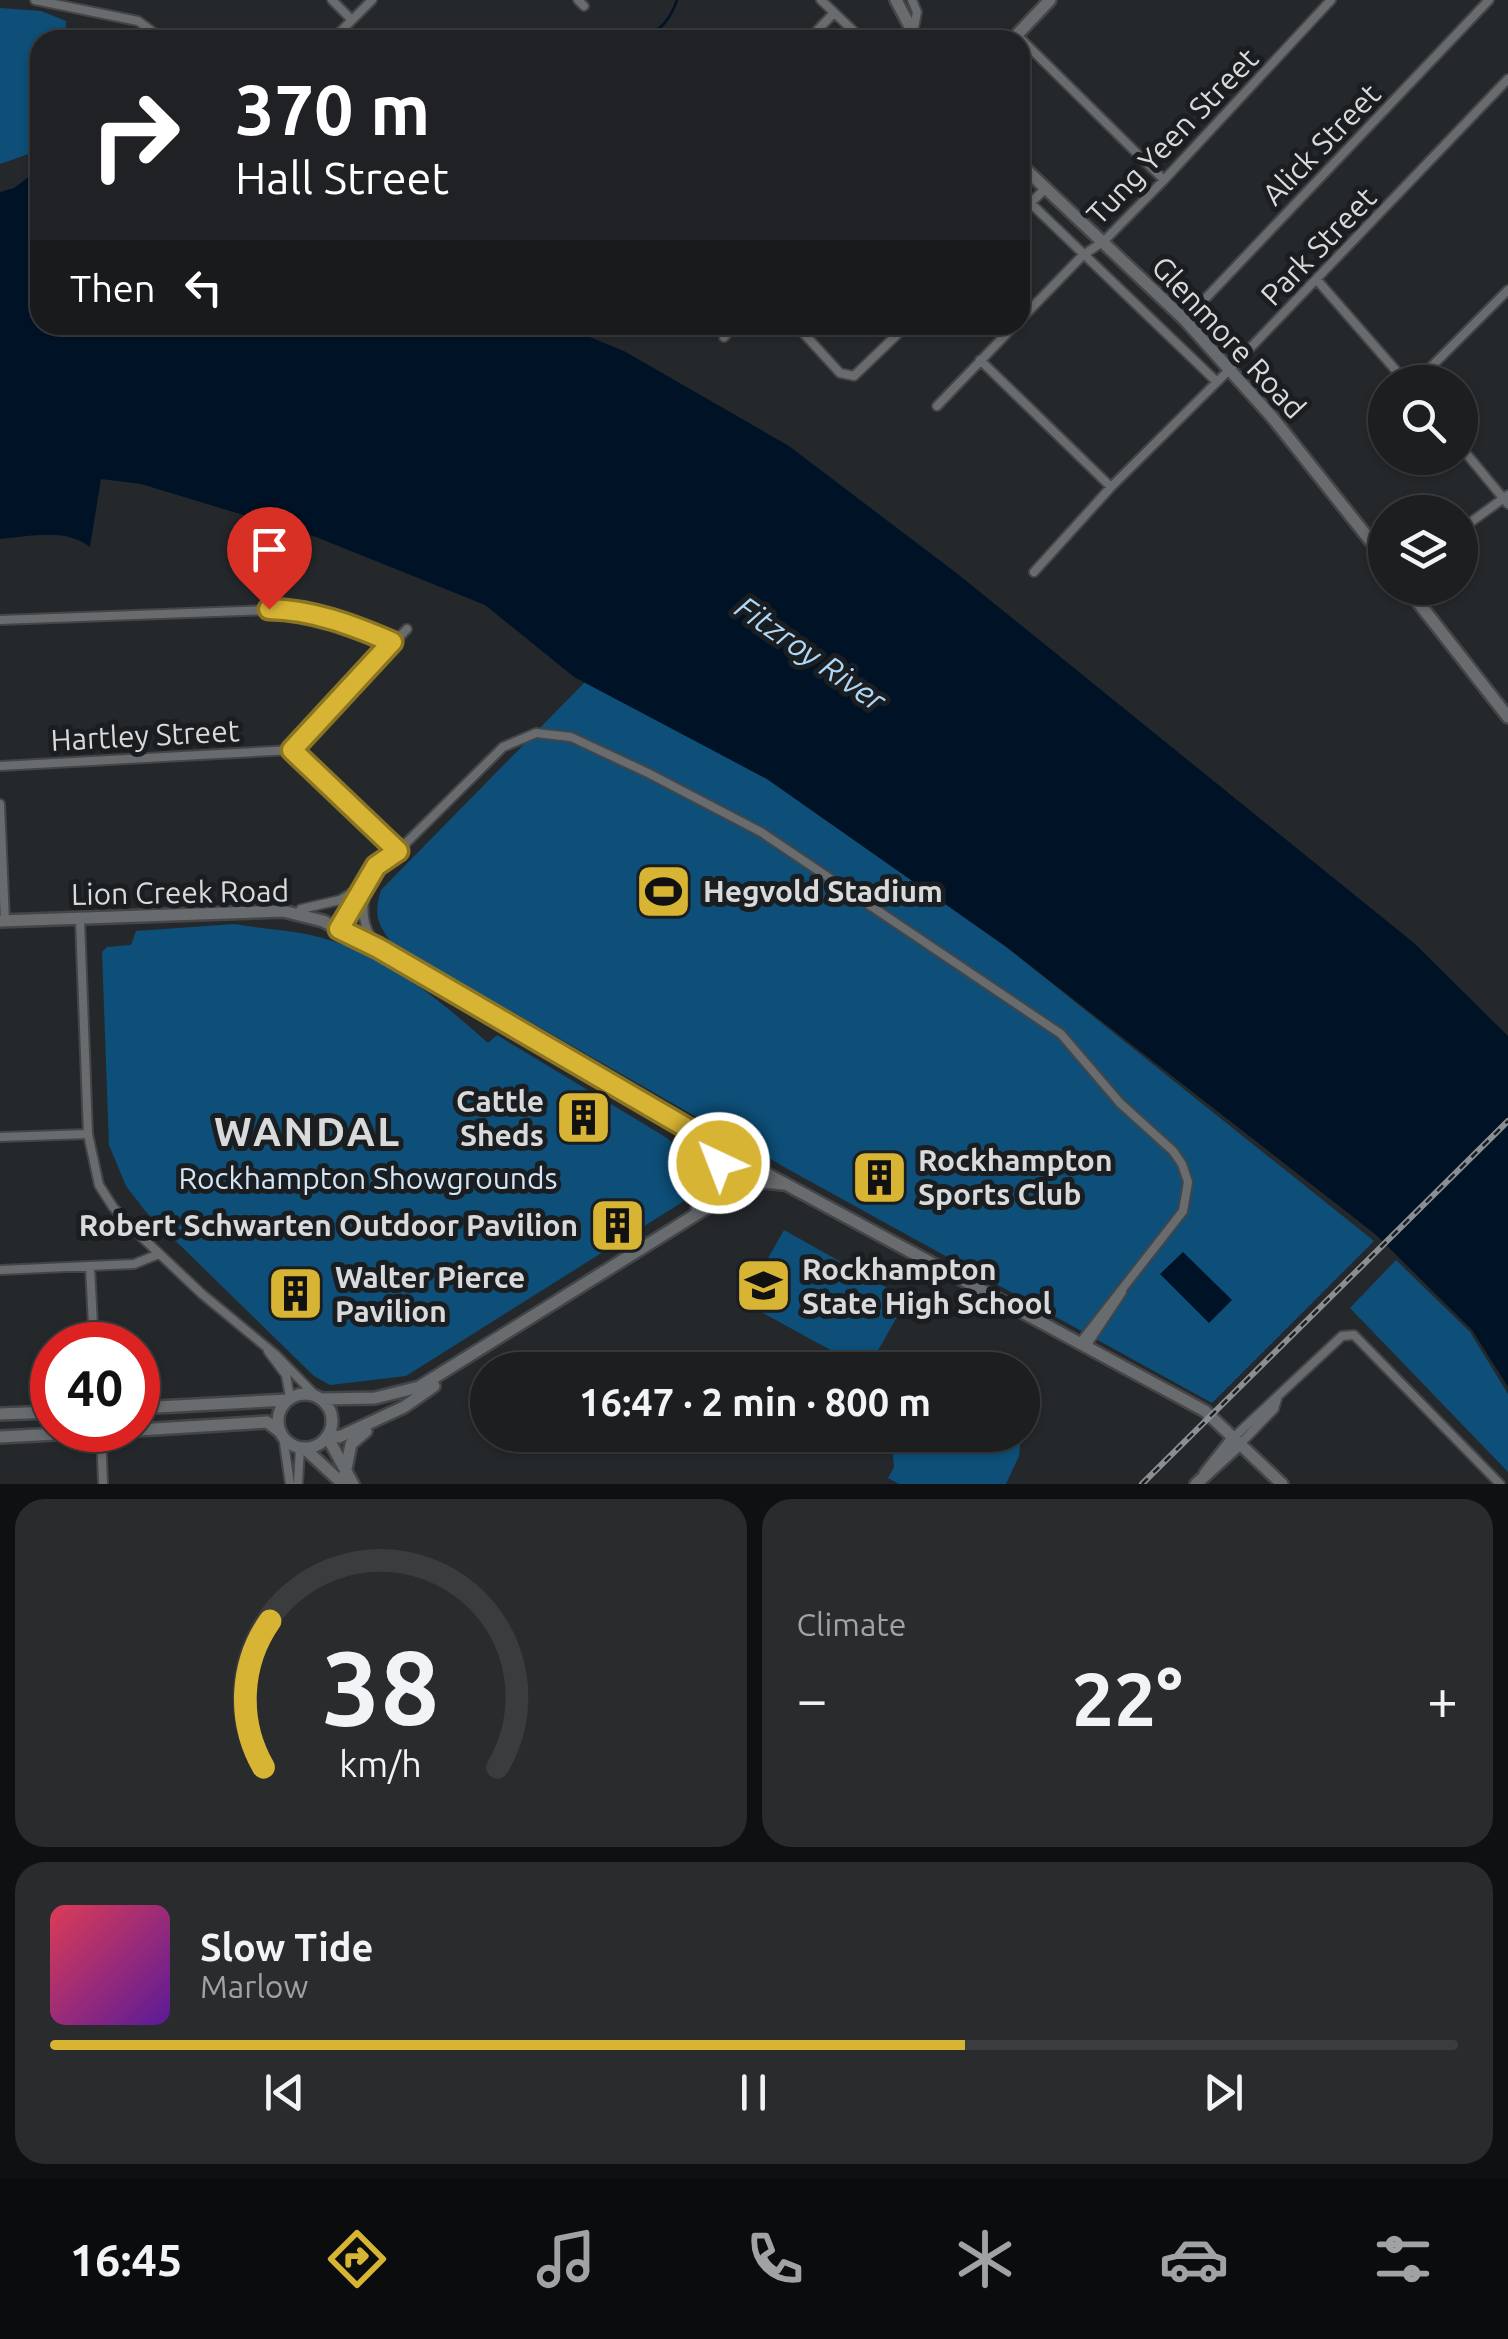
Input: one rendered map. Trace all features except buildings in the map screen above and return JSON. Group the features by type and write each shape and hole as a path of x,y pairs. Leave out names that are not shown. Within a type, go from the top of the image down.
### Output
{"street":[{"path":"332,0 352,20"},
{"path":"342,30 372,0"},
{"path":"821,0 852,30"},
{"path":"896,0 912,30"},
{"path":"912,0 917,12 916,30"},
{"path":"1022,30 1050,0"},
{"name":"Tung Yeen Street","path":"1030,309 1083,255 1104,242 1331,0"},
{"name":"Alick Street","path":"1185,320 1490,0"},
{"path":"40,1 124,19 152,30"},
{"path":"818,30 834,13"},
{"path":"1030,53 1164,180"},
{"name":"Park Street","path":"1034,572 1111,487 1317,280 1508,79"},
{"name":"Glenmore Road","path":"1030,174 1185,320 1368,538"},
{"path":"1045,189 1030,203 1217,382"},
{"path":"1317,280 1391,365"},
{"path":"1433,365 1508,290"},
{"path":"805,335 840,372 854,376 897,335"},
{"name":"Tung Yeen Street","path":"937,406 1004,335"},
{"path":"980,360 1111,487"},
{"path":"1478,466 1507,499 1478,518"},
{"path":"1421,605 1508,717"},
{"path":"0,620 294,609 338,620 392,642"},
{"path":"398,851 292,750 407,630"},
{"path":"378,948 364,923 362,905 376,866 398,851 502,747 522,737 548,733 571,737 648,772 766,835 1062,1034 1120,1103 1173,1151 1185,1170 1188,1188 1183,1211 1134,1271 1083,1345"},
{"name":"Hartley Street","path":"0,766 292,750"},
{"path":"0,804 2,921"},
{"path":"298,913 340,900 368,883"},
{"path":"339,929 368,883"},
{"name":"Lion Creek Road","path":"2,921 283,911 339,929 743,1161 1210,1414 1282,1484"},
{"path":"80,920 88,1134 92,1160 105,1196 160,1254 319,1398 332,1419 328,1435 347,1481"},
{"path":"0,1137 88,1134"},
{"path":"692,1217 718,1176 716,1156 704,1138"},
{"path":"692,1217 725,1186 743,1161"},
{"path":"347,1481 350,1444 507,1335 743,1186 764,1182 788,1184"},
{"path":"0,1270 134,1264 160,1254"},
{"path":"90,1266 93,1322"},
{"path":"160,1407 248,1403 304,1394 358,1400 409,1390 507,1335"},
{"path":"1199,1481 1237,1440 1274,1409 1277,1399 1334,1342 1342,1336 1354,1335 1500,1484"},
{"path":"265,1347 286,1374 289,1399 280,1412 290,1484"},
{"path":"244,1423 250,1415 248,1403"},
{"path":"328,1435 340,1438 404,1407"},
{"path":"0,1414 30,1413"},
{"path":"160,1428 267,1422 347,1481"},
{"path":"0,1437 30,1435"},
{"path":"302,1448 313,1447 328,1435"},
{"path":"298,1484 302,1448"},
{"path":"102,1452 103,1484"}],"green space":[{"path":"0,8 41,11 66,21 66,30 30,30 30,154 0,164"},
{"path":"585,682 767,779 1005,946 1374,1241 1212,1403 786,1168 392,943 378,918 381,890"},
{"name":"Rockhampton Showgrounds","path":"235,924 319,937 389,967 430,994 488,1043 497,1035 667,1138 698,1167 700,1179 692,1196 406,1376 330,1385 314,1376 146,1212 126,1186 109,1145 102,952 107,947 131,945 136,931"},
{"path":"784,1230 907,1299 877,1352 834,1352 743,1302"},
{"path":"1396,1260 1470,1332 1508,1394 1508,1472 1350,1308"},
{"path":"893,1452 1019,1452 1006,1484 899,1484 888,1478 894,1467"}],"water":[{"name":"Fitzroy River","path":"30,176 30,335 585,335 624,351 789,446 959,575 1414,943 1508,1036 1508,1387 1472,1330 1375,1234 1005,946 767,779 574,677 485,605 316,537 141,484 101,479 90,547 59,535 0,539 0,192 14,188"},
{"path":"1183,1252 1232,1300 1209,1323 1160,1274"}],"waterway":[{"path":"656,30 677,0"}],"railway":[{"path":"1142,1484 1508,1121"}],"place":[{"name":"Hegvold Stadium","path":"664,891"},
{"name":"Cattle Sheds","path":"583,1118"},
{"name":"Rockhampton Sports Club","path":"879,1177"},
{"name":"Robert Schwarten Outdoor Pavilion","path":"617,1225"},
{"name":"Rockhampton State High School","path":"763,1286"},
{"name":"Walter Pierce Pavilion","path":"296,1294"}],"district":[{"name":"WANDAL","path":"308,1131"}],"route":[{"path":"269,609 294,609 338,620 392,642 292,750 398,851 376,866 339,929 704,1138 719,1163"}]}
